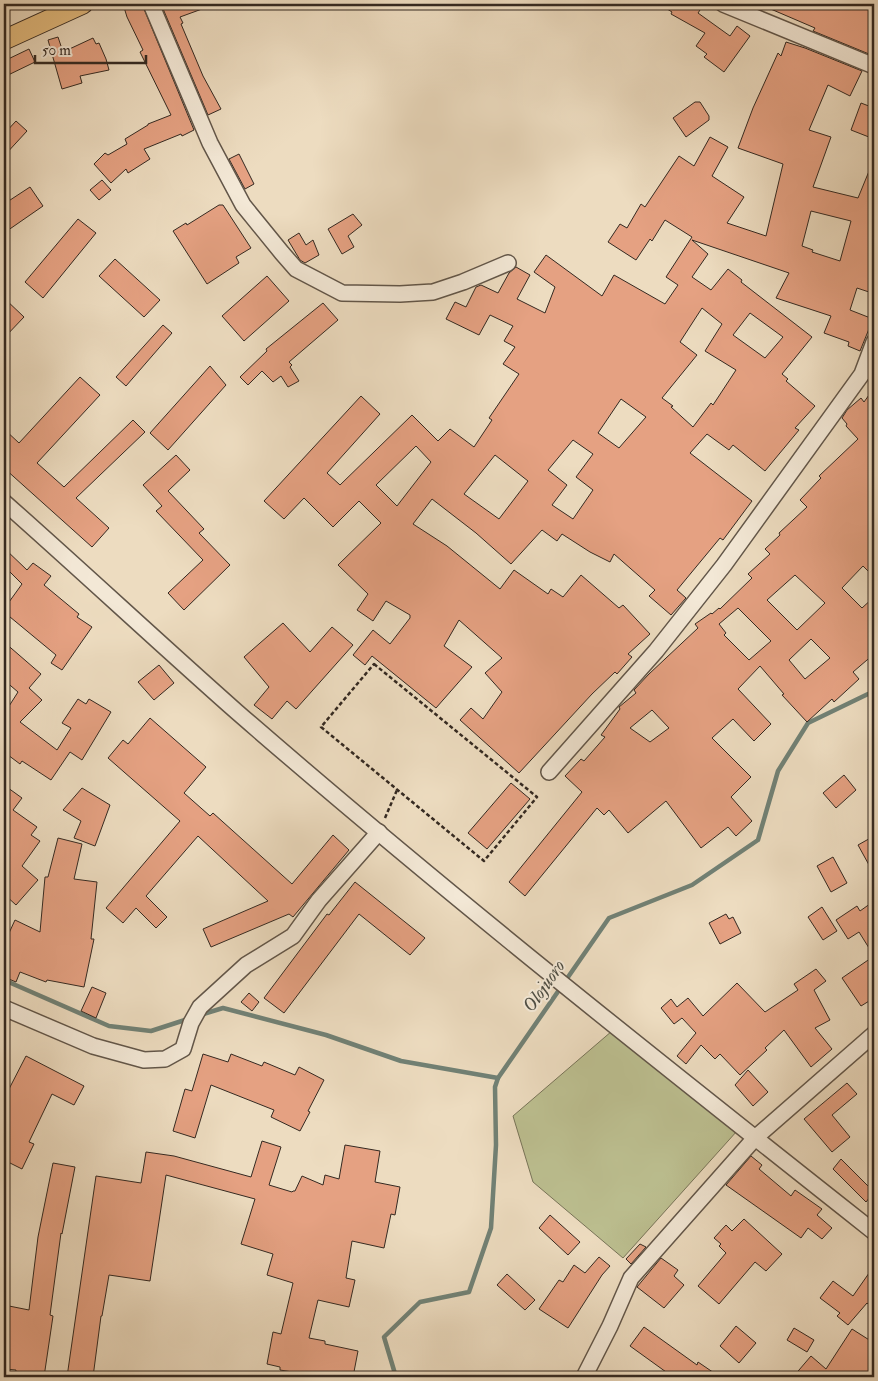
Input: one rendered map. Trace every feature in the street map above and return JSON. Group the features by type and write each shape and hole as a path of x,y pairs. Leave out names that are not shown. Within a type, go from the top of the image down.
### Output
{"main road":[{"path":"4,40 76,5"}],"street":[{"path":"151,4 210,143 243,205 296,269 342,294 400,294 433,292 508,263"},
{"path":"723,4 874,66"},
{"path":"549,772 656,651 724,565 862,374 874,342"},
{"path":"4,502 236,711 379,832 560,982 874,1232"},
{"path":"4,1008 93,1046 144,1060 165,1059 183,1049 191,1023 200,1007 246,965 293,936 319,900 379,832"},
{"path":"584,1377 610,1326 631,1278 755,1138 874,1034"}],"path":[{"path":"374,664 537,797 484,861 397,790 321,727 374,664"},
{"path":"379,832 397,790"}],"green space":[{"path":"612,1031 737,1131 623,1258 533,1182 513,1116"}],"building":[{"path":"123,4 142,4 194,130 144,149 150,159 128,173 126,169 111,183 94,164 105,153 108,155 127,144 125,139 148,124 171,115 140,52 143,50 127,17"},
{"path":"161,4 213,4 180,17 183,23 181,24 203,76 221,109 208,115"},
{"path":"659,4 688,4 700,10 698,13 730,36 737,26 750,36 724,72 704,57 707,54 696,46 705,33 671,14 672,12"},
{"path":"759,4 874,4 874,42 869,54 813,31 815,28"},
{"path":"58,37 63,52 93,38 96,44 99,43 109,70 80,76 82,83 62,89 48,40"},
{"path":"786,42 862,71 850,96 828,85 809,130 831,137 813,187 858,198 874,159 874,277 869,292 857,288 850,310 873,319 860,351 848,346 849,342 824,333 831,316 776,298 789,273 692,240 708,254 692,277 711,290 728,269 742,280 741,282 812,337 782,374 788,379 786,381 815,406 795,428 799,430 765,471 733,445 729,450 707,434 690,453 752,501 723,540 720,538 677,590 686,598 671,615 649,596 655,590 614,554 610,562 562,534 557,541 542,530 511,564 476,533 432,499 413,524 447,546 500,589 514,570 548,594 551,589 563,597 581,575 619,608 623,605 650,634 628,654 632,657 617,674 615,672 592,694 519,773 460,720 471,708 483,719 502,692 485,673 502,658 459,620 444,646 472,667 436,708 372,656 365,665 353,655 373,630 390,644 410,618 410,615 386,601 373,621 357,610 368,594 338,565 381,523 359,501 333,527 304,498 284,519 264,501 361,396 380,414 327,473 340,485 412,415 438,441 450,429 474,447 492,420 489,418 519,374 503,364 515,347 504,341 513,326 490,315 479,335 446,319 455,302 466,307 476,287 481,285 498,293 509,273 516,267 530,275 517,299 545,313 555,287 534,272 546,255 602,296 614,275 665,304 678,285 666,277 692,237 665,220 652,241 650,239 636,260 608,242 620,224 627,228 641,204 645,207 679,156 694,166 710,137 728,147 712,176 744,197 727,223 766,236 783,164 738,148 753,108 778,53 781,56","holes":["811,211 851,221 840,261 812,252 813,250 802,246","702,308 722,324 705,351 736,370 713,405 711,403 693,427 671,407 673,406 662,398 697,355 680,342","750,313 783,337 765,358 733,335","621,399 646,417 619,448 598,433","573,440 593,454 576,477 593,490 573,519 552,505 567,485 548,470","416,446 431,462 397,506 376,485","495,455 528,481 499,519 464,494"]},
{"path":"29,49 35,62 4,77 4,61"},
{"path":"695,102 700,102 709,116 709,120 686,137 673,118"},
{"path":"861,103 874,108 874,139 851,130"},
{"path":"16,121 27,131 4,156 4,134"},
{"path":"239,154 254,184 245,189 229,159"},
{"path":"102,180 111,190 99,200 90,190"},
{"path":"30,187 43,206 4,233 4,204"},
{"path":"219,205 223,205 251,248 236,257 239,263 207,284 173,231 186,223 187,225"},
{"path":"353,214 362,225 348,236 354,247 342,254 328,229"},
{"path":"78,219 96,233 43,298 25,282"},
{"path":"299,233 306,245 313,240 319,255 305,263 300,260 288,240"},
{"path":"115,259 160,300 144,317 99,276"},
{"path":"267,276 289,301 244,341 222,316"},
{"path":"4,298 24,317 4,338"},
{"path":"323,303 338,320 289,362 299,381 288,387 281,376 273,382 262,371 248,385 240,377 267,351 266,349"},
{"path":"163,325 172,333 126,386 116,377"},
{"path":"210,366 226,385 168,450 150,433"},
{"path":"80,377 100,395 37,463 64,487 133,420 145,432 76,498 109,528 92,547 4,468 4,429 19,443"},
{"path":"874,388 874,564 868,571 863,566 842,588 862,608 874,597 874,654 853,672 859,679 834,702 832,699 807,722 782,695 784,694 760,666 738,689 771,724 754,741 733,719 712,738 751,777 731,797 752,821 736,836 728,827 701,848 666,801 628,833 609,810 604,815 597,808 525,896 509,882 582,792 565,776 581,759 584,761 605,737 601,735 620,709 619,707 636,693 634,690 649,674 698,628 695,624 720,609 752,578 748,574 770,554 765,549 807,507 800,500 821,478 819,476 858,439 846,426 847,424 842,418 847,410 861,398 864,402","holes":["795,575 825,603 797,630 767,600","738,608 771,641 749,660 724,635 726,633 719,624","811,639 830,658 805,679 789,660","652,710 669,728 650,742 630,728"]},
{"path":"176,455 190,470 168,491 204,529 199,533 230,565 184,610 168,593 203,560 156,511 162,506 143,485"},
{"path":"4,548 27,570 33,563 51,576 44,585 79,614 77,617 92,627 62,670 51,663 56,655 4,612 4,609 22,584 4,566"},
{"path":"283,623 310,652 332,627 353,645 296,709 287,701 272,719 254,705 269,687 244,657"},
{"path":"4,642 41,674 29,688 42,700 20,722 57,750 71,728 62,723 78,699 86,704 89,699 111,712 82,760 70,752 51,780 22,761 20,764 4,752 4,714 18,692 4,680"},
{"path":"159,665 174,683 154,700 138,682"},
{"path":"150,718 206,767 184,793 210,816 213,813 292,884 333,835 349,850 293,917 289,914 211,947 203,929 268,901 198,836 146,896 167,917 156,928 136,908 123,923 106,908 180,821 108,758 123,740 128,744"},
{"path":"844,775 856,790 836,808 823,793"},
{"path":"511,783 530,799 487,849 468,833"},
{"path":"4,785 22,798 13,810 37,827 31,835 40,841 22,866 38,880 16,905 4,894"},
{"path":"82,788 110,805 95,846 74,838 81,821 63,810"},
{"path":"874,836 874,874 858,845"},
{"path":"58,838 82,844 74,879 97,882 91,939 94,939 84,987 47,980 46,982 20,972 16,982 4,977 4,944 15,920 40,932 45,877 48,877"},
{"path":"833,857 847,883 831,892 817,866"},
{"path":"355,882 425,938 410,955 359,914 284,1013 264,998 327,914 329,915"},
{"path":"874,901 874,956 859,932 848,939 836,920 857,906 860,911"},
{"path":"822,907 837,931 823,940 808,917"},
{"path":"726,914 729,919 733,917 741,933 720,944 709,923"},
{"path":"874,956 874,998 861,1006 842,978"},
{"path":"816,969 826,981 814,990 830,1020 815,1028 832,1049 811,1067 784,1030 765,1048 767,1050 740,1075 720,1054 715,1059 701,1045 686,1064 677,1056 696,1033 682,1018 674,1024 661,1008 671,999 677,1007 688,998 703,1016 737,983 765,1012 798,990 794,984"},
{"path":"92,987 106,993 96,1018 81,1011"},
{"path":"249,993 259,1002 252,1011 241,1002"},
{"path":"203,1054 228,1062 231,1054 262,1066 264,1062 295,1075 299,1067 324,1080 300,1131 271,1117 274,1110 211,1085 195,1138 173,1131 185,1089 192,1091"},
{"path":"26,1056 84,1086 74,1105 52,1094 29,1142 34,1144 22,1169 4,1160 4,1086 9,1089"},
{"path":"748,1070 768,1092 753,1106 735,1085"},
{"path":"847,1083 857,1094 832,1115 850,1137 832,1152 804,1119"},
{"path":"262,1141 281,1147 269,1185 292,1192 295,1191 302,1176 323,1185 325,1175 339,1179 345,1145 380,1151 375,1182 400,1187 395,1215 391,1214 384,1248 352,1241 346,1278 355,1280 349,1307 318,1300 309,1338 325,1341 325,1344 358,1351 353,1377 335,1377 305,1372 305,1374 280,1370 280,1367 267,1364 273,1332 281,1334 293,1283 267,1275 273,1254 241,1244 255,1199 166,1175 150,1281 109,1275 101,1316 93,1377 67,1377 96,1176 141,1183 146,1152 174,1156 251,1177"},
{"path":"751,1156 762,1165 759,1169 791,1196 795,1190 822,1209 817,1215 832,1228 822,1239 808,1228 801,1238 726,1185"},
{"path":"841,1159 874,1192 866,1202 833,1169"},
{"path":"53,1163 75,1167 61,1233 50,1315 53,1316 44,1377 15,1377 16,1370 4,1369 4,1305 29,1310 38,1237"},
{"path":"550,1215 580,1242 568,1255 539,1228"},
{"path":"744,1219 782,1254 766,1271 755,1262 719,1304 698,1286 726,1253 719,1246 721,1244 714,1238 726,1225 732,1231"},
{"path":"640,1244 646,1247 631,1264 626,1259"},
{"path":"599,1257 610,1266 602,1275 568,1328 539,1309 559,1280 563,1282 574,1265 585,1273"},
{"path":"661,1258 678,1270 674,1276 684,1285 664,1308 637,1287"},
{"path":"874,1266 874,1309 867,1303 848,1325 837,1316 840,1313 820,1298 833,1281 853,1296"},
{"path":"507,1274 535,1300 525,1310 497,1285"},
{"path":"736,1326 756,1343 739,1363 720,1346"},
{"path":"644,1327 697,1365 698,1362 720,1377 673,1377 630,1346"},
{"path":"794,1328 814,1340 807,1352 787,1340"},
{"path":"852,1329 874,1343 874,1377 793,1377 811,1356 826,1369"}],"waterway":[{"name":"Olojuoro","path":"396,1377 384,1337 420,1302 469,1292 491,1228 496,1145 495,1087 498,1078 609,918 692,885 758,840 778,771 808,723 868,694 874,694"},
{"path":"4,980 109,1026 151,1031 188,1019"},
{"path":"200,1015 223,1008 326,1035 401,1061 498,1078"}]}
